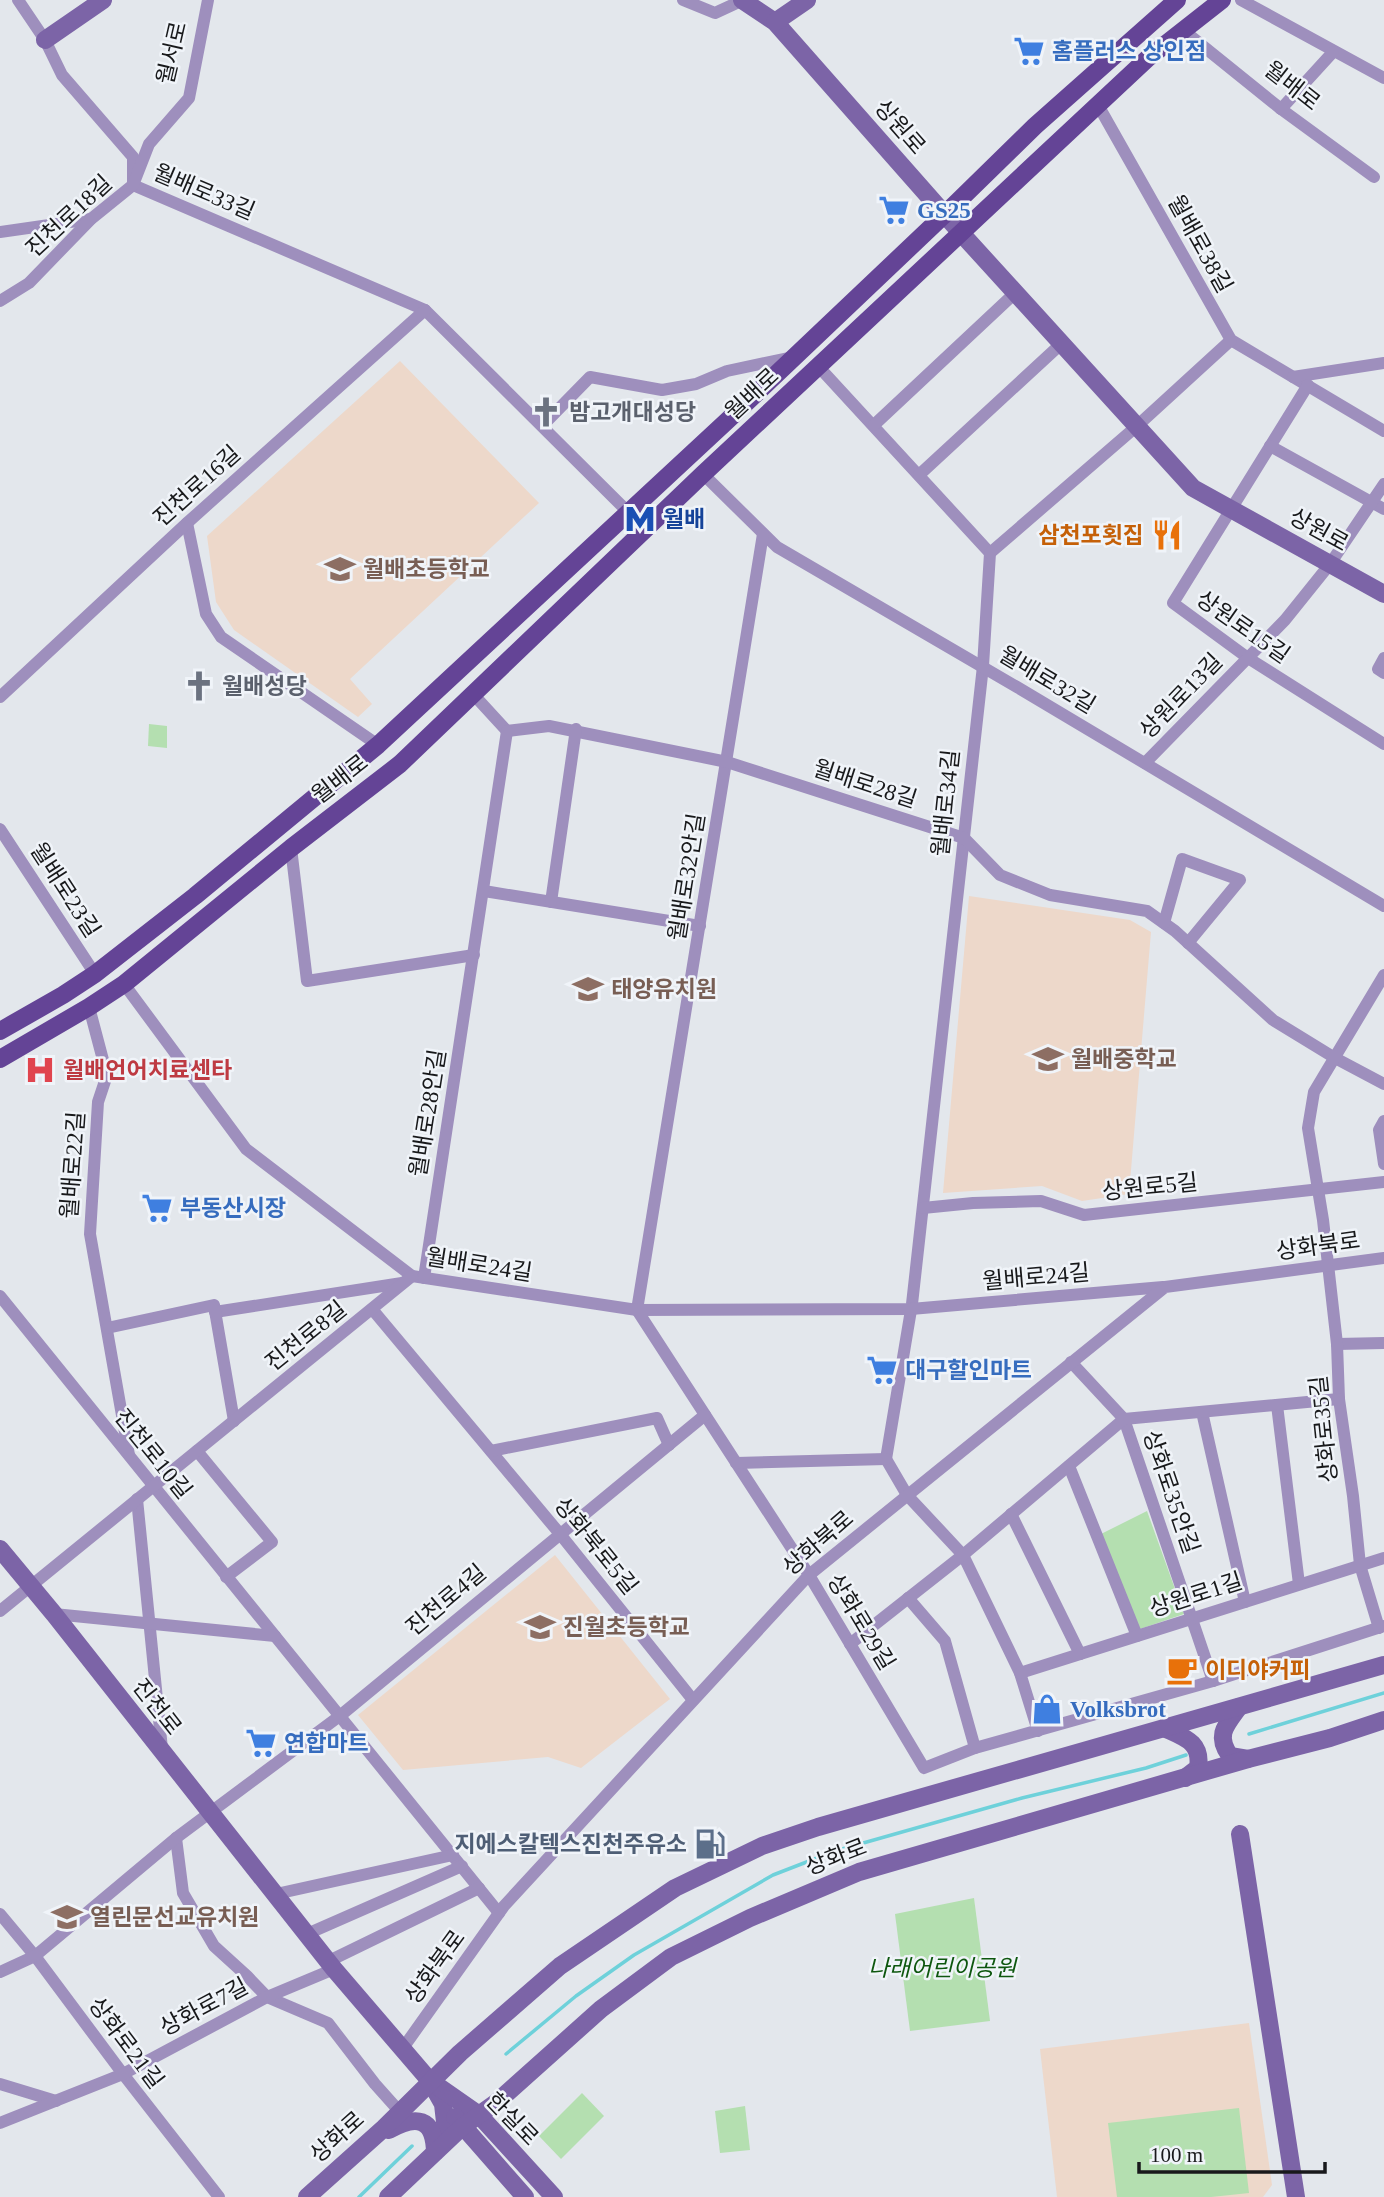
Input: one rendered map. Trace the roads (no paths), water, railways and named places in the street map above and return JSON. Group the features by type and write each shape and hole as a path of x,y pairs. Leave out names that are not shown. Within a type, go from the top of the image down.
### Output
{"main road":[{"path":"45,40 103,0"},
{"name":"상원로","path":"743,0 775,22 961,233 1194,488 1384,594"},
{"path":"775,22 807,0"},
{"name":"월배로","path":"0,1031 96,974 257,846 378,745 795,356 1035,126 1177,0"},
{"name":"월배로","path":"0,1059 124,984 291,848 400,764 703,474 1098,105 1183,30 1222,0"},
{"name":"진천로","path":"0,1549 332,1965 430,2081"},
{"name":"상화로","path":"307,2197 430,2081 560,1966 676,1888 762,1846 818,1827 1384,1665"},
{"path":"1239,1707 1223,1731 1222,1742 1230,1756 1248,1759"},
{"name":"상화로","path":"388,2197 462,2127 497,2102 601,2010 671,1957 750,1918 859,1872 1248,1759 1330,1738 1384,1720"},
{"path":"1166,1729 1192,1743 1199,1752 1198,1768 1185,1778"},
{"path":"1240,1834 1296,2197"},
{"name":"한실로","path":"430,2081 443,2104 525,2197"},
{"name":"한실로","path":"430,2081 479,2115 554,2197"},
{"path":"435,2152 446,2131 443,2104"},
{"path":"368,2142 406,2121 417,2120 427,2125 433,2134 435,2152"}],"street":[{"name":"월배로33길","path":"18,0 45,40 62,75 133,157 133,185 425,310"},
{"name":"월서로","path":"133,185 149,144 189,97 208,0"},
{"path":"683,0 715,13 743,0"},
{"path":"1241,0 1384,78"},
{"name":"월배로","path":"1183,30 1281,109 1374,177"},
{"path":"1281,109 1333,52"},
{"name":"월배로38길","path":"1098,105 1231,340 1384,430"},
{"name":"진천로18길","path":"0,301 29,283 91,219 133,185"},
{"path":"0,232 91,219"},
{"path":"874,425 1015,293"},
{"path":"425,310 628,512"},
{"name":"진천로16길","path":"0,697 187,523 425,310"},
{"path":"818,366 990,553 1137,426 1231,340"},
{"path":"919,475 1061,344"},
{"path":"543,425 590,377 662,390 696,384 727,371 795,356"},
{"path":"1293,377 1384,363"},
{"path":"1230,509 1308,385"},
{"path":"1270,446 1384,509"},
{"name":"월배로32길","path":"703,474 777,547 983,666 1384,906"},
{"name":"상원로13길","path":"1145,763 1285,620 1330,564 1384,484"},
{"name":"상원로15길","path":"1230,509 1172,603 1248,658 1384,744"},
{"name":"월배로","path":"187,523 206,614 221,637 378,745"},
{"name":"월배로32안길","path":"636,1310 763,534"},
{"name":"월배로34길","path":"911,1309 983,666 990,553"},
{"path":"1384,658 1378,669 1384,673"},
{"path":"473,694 507,731"},
{"name":"월배로28길","path":"507,731 550,726 576,729 727,762 964,838 1000,875 1050,895 1147,911 1188,943 1273,1020 1384,1084"},
{"path":"551,902 576,729"},
{"name":"월배로28안길","path":"413,1279 474,955 507,731"},
{"name":"월배로23길","path":"0,829 96,974"},
{"path":"291,848 307,981 474,955"},
{"path":"1164,923 1182,859 1240,880 1188,943"},
{"path":"484,891 700,926"},
{"name":"상화로35길","path":"1382,1627 1360,1565 1339,1399 1338,1344 1308,1128 1314,1092 1384,975"},
{"name":"월배로24길","path":"124,984 246,1149 413,1279 636,1310 911,1309 1165,1287"},
{"name":"월배로22길","path":"89,1007 107,1074 98,1102 90,1234 130,1459"},
{"path":"1384,1121 1379,1130 1384,1164"},
{"name":"상원로5길","path":"923,1208 1041,1201 1084,1215 1384,1182"},
{"name":"상화북로","path":"403,2048 499,1913 809,1575 1071,1362 1165,1287 1384,1258"},
{"name":"진천로8길","path":"215,1308 413,1279"},
{"name":"진천로8길","path":"0,1611 372,1309 413,1279"},
{"name":"진천로10길","path":"0,1296 499,1913"},
{"path":"107,1328 215,1308 234,1421"},
{"name":"상화북로5길","path":"372,1309 560,1534 693,1700"},
{"path":"911,1309 886,1459 907,1495 962,1555 1020,1673 1038,1731"},
{"name":"상화로29길","path":"636,1310 809,1575 924,1768 975,1748"},
{"path":"1338,1344 1384,1343"},
{"path":"1071,1362 1124,1419"},
{"name":"상화로35안길","path":"850,1644 1012,1514 1124,1419 1339,1399"},
{"path":"1277,1405 1299,1584"},
{"name":"상화로35안길","path":"1202,1412 1245,1602"},
{"name":"진천로4길","path":"0,1972 35,1956 176,1838 341,1715 705,1415"},
{"path":"491,1451 657,1418 669,1445"},
{"name":"상화로35안길","path":"1124,1419 1213,1681"},
{"path":"197,1451 272,1542 226,1577"},
{"path":"736,1463 886,1459"},
{"path":"1069,1466 1137,1636"},
{"path":"137,1499 163,1754"},
{"path":"1012,1514 1080,1654"},
{"name":"상원로1길","path":"1020,1673 1384,1558"},
{"path":"908,1598 946,1641 975,1748 1213,1681 1382,1627"},
{"path":"54,1614 275,1636"},
{"path":"176,1838 183,1893 214,1945 267,1997"},
{"path":"275,1894 453,1855"},
{"path":"307,1934 462,1866"},
{"path":"332,1965 480,1888"},
{"name":"상화로21길","path":"0,1914 219,2197"},
{"name":"상화로7길","path":"0,2123 122,2074 332,1965"},
{"name":"상화로","path":"267,1997 328,2023 400,2112"},
{"path":"0,2084 56,2101"}],"waterway":[{"path":"1249,1734 1384,1693"},
{"path":"506,2054 576,1996 634,1955 773,1875 835,1851 1186,1755"},
{"path":"359,2197 412,2146"}],"place":[{"name":"홈플러스 상인점","path":"1029,51"},
{"name":"GS25","path":"894,210"},
{"name":"밤고개대성당","path":"546,412"},
{"name":"월배","path":"640,519"},
{"name":"삼천포횟집","path":"1167,535"},
{"name":"월배초등학교","path":"340,569"},
{"name":"월배성당","path":"199,686"},
{"name":"태양유치원","path":"588,989"},
{"name":"월배중학교","path":"1048,1059"},
{"name":"월배언어치료센타","path":"40,1070"},
{"name":"부동산시장","path":"157,1208"},
{"name":"대구할인마트","path":"882,1370"},
{"name":"진월초등학교","path":"540,1627"},
{"name":"이디야커피","path":"1182,1670"},
{"name":"Volksbrot","path":"1047,1709"},
{"name":"연합마트","path":"261,1743"},
{"name":"지에스칼텍스진천주유소","path":"710,1844"},
{"name":"열린문선교유치원","path":"67,1917"}],"park label":[{"name":"나래어린이공원","path":"942,1968"}]}
